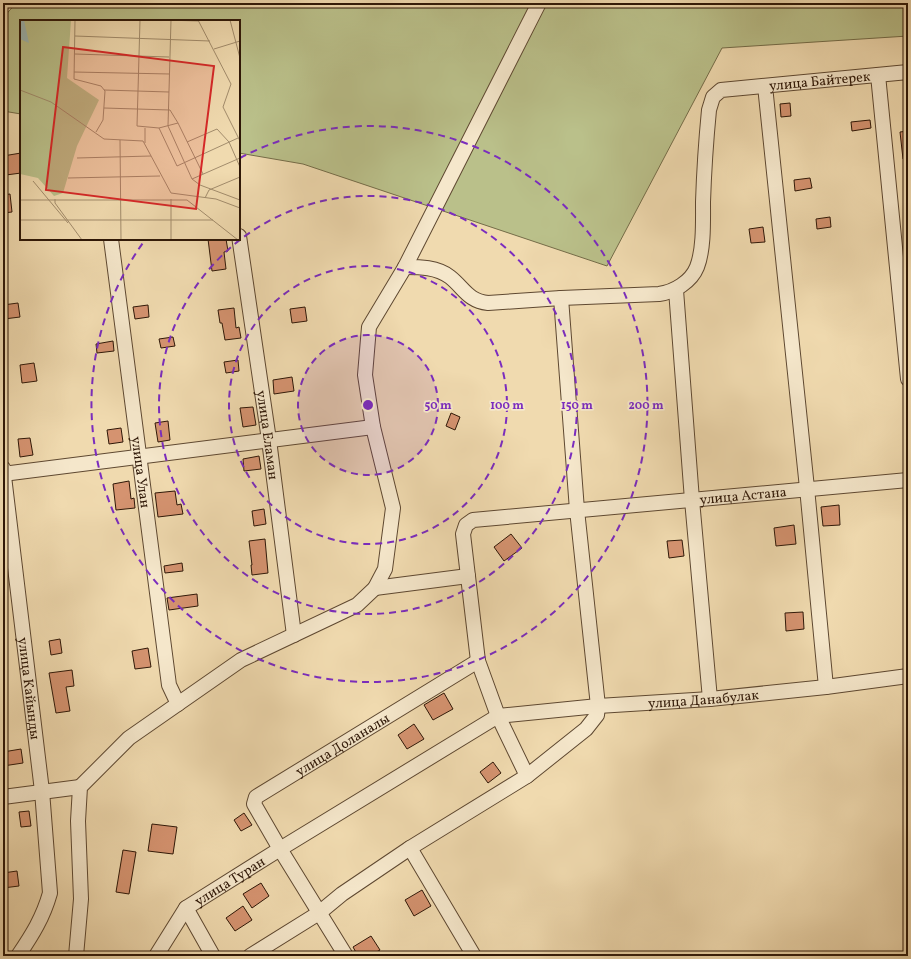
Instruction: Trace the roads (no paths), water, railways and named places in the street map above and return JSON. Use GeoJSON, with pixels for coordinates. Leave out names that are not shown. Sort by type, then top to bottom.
{"type":"FeatureCollection","features":[{"type":"Feature","properties":{"kind":"street"},"geometry":{"type":"LineString","coordinates":[[3,796],[80,787],[129,738],[241,660],[356,605],[375,588],[385,569],[394,508],[373,427],[365,375],[369,327],[405,267],[539,3]]}},
{"type":"Feature","properties":{"kind":"street","name":"улица Байтерек"},"geometry":{"type":"LineString","coordinates":[[676,290],[689,279],[697,267],[702,244],[709,110],[713,97],[721,90],[731,88],[908,72]]}},
{"type":"Feature","properties":{"kind":"street"},"geometry":{"type":"LineString","coordinates":[[878,75],[908,379]]}},
{"type":"Feature","properties":{"kind":"street"},"geometry":{"type":"LineString","coordinates":[[765,86],[826,687]]}},
{"type":"Feature","properties":{"kind":"street","name":"улица Улан"},"geometry":{"type":"LineString","coordinates":[[111,240],[169,685],[178,704]]}},
{"type":"Feature","properties":{"kind":"street","name":"улица Еламан"},"geometry":{"type":"LineString","coordinates":[[240,240],[269,440],[294,635]]}},
{"type":"Feature","properties":{"kind":"street"},"geometry":{"type":"LineString","coordinates":[[405,267],[423,267],[438,270],[450,277],[471,298],[488,304],[561,298],[659,294],[676,290],[692,500],[710,699]]}},
{"type":"Feature","properties":{"kind":"street"},"geometry":{"type":"LineString","coordinates":[[250,956],[319,913],[342,894],[410,848],[527,776],[586,728],[598,715],[577,510],[561,298]]}},
{"type":"Feature","properties":{"kind":"street"},"geometry":{"type":"LineString","coordinates":[[3,472],[139,457],[373,427]]}},
{"type":"Feature","properties":{"kind":"street","name":"улица Кайынды"},"geometry":{"type":"LineString","coordinates":[[3,472],[42,792],[50,893],[46,909],[18,956]]}},
{"type":"Feature","properties":{"kind":"street","name":"улица Астана"},"geometry":{"type":"LineString","coordinates":[[468,576],[463,534],[466,525],[472,520],[807,488],[908,480]]}},
{"type":"Feature","properties":{"kind":"street"},"geometry":{"type":"LineString","coordinates":[[375,588],[468,576],[478,661],[498,716],[527,776]]}},
{"type":"Feature","properties":{"kind":"street","name":"улица Доланалы"},"geometry":{"type":"LineString","coordinates":[[346,956],[254,804],[256,797],[478,661]]}},
{"type":"Feature","properties":{"kind":"street","name":"улица Данабулак"},"geometry":{"type":"LineString","coordinates":[[498,716],[598,706],[710,699],[826,687],[908,676]]}},
{"type":"Feature","properties":{"kind":"street","name":"улица Туран"},"geometry":{"type":"LineString","coordinates":[[156,956],[186,908],[498,716]]}},
{"type":"Feature","properties":{"kind":"street"},"geometry":{"type":"LineString","coordinates":[[76,956],[81,899],[78,821],[80,787]]}},
{"type":"Feature","properties":{"kind":"street"},"geometry":{"type":"LineString","coordinates":[[410,848],[474,956]]}},
{"type":"Feature","properties":{"kind":"street"},"geometry":{"type":"LineString","coordinates":[[186,908],[213,956]]}}]}
